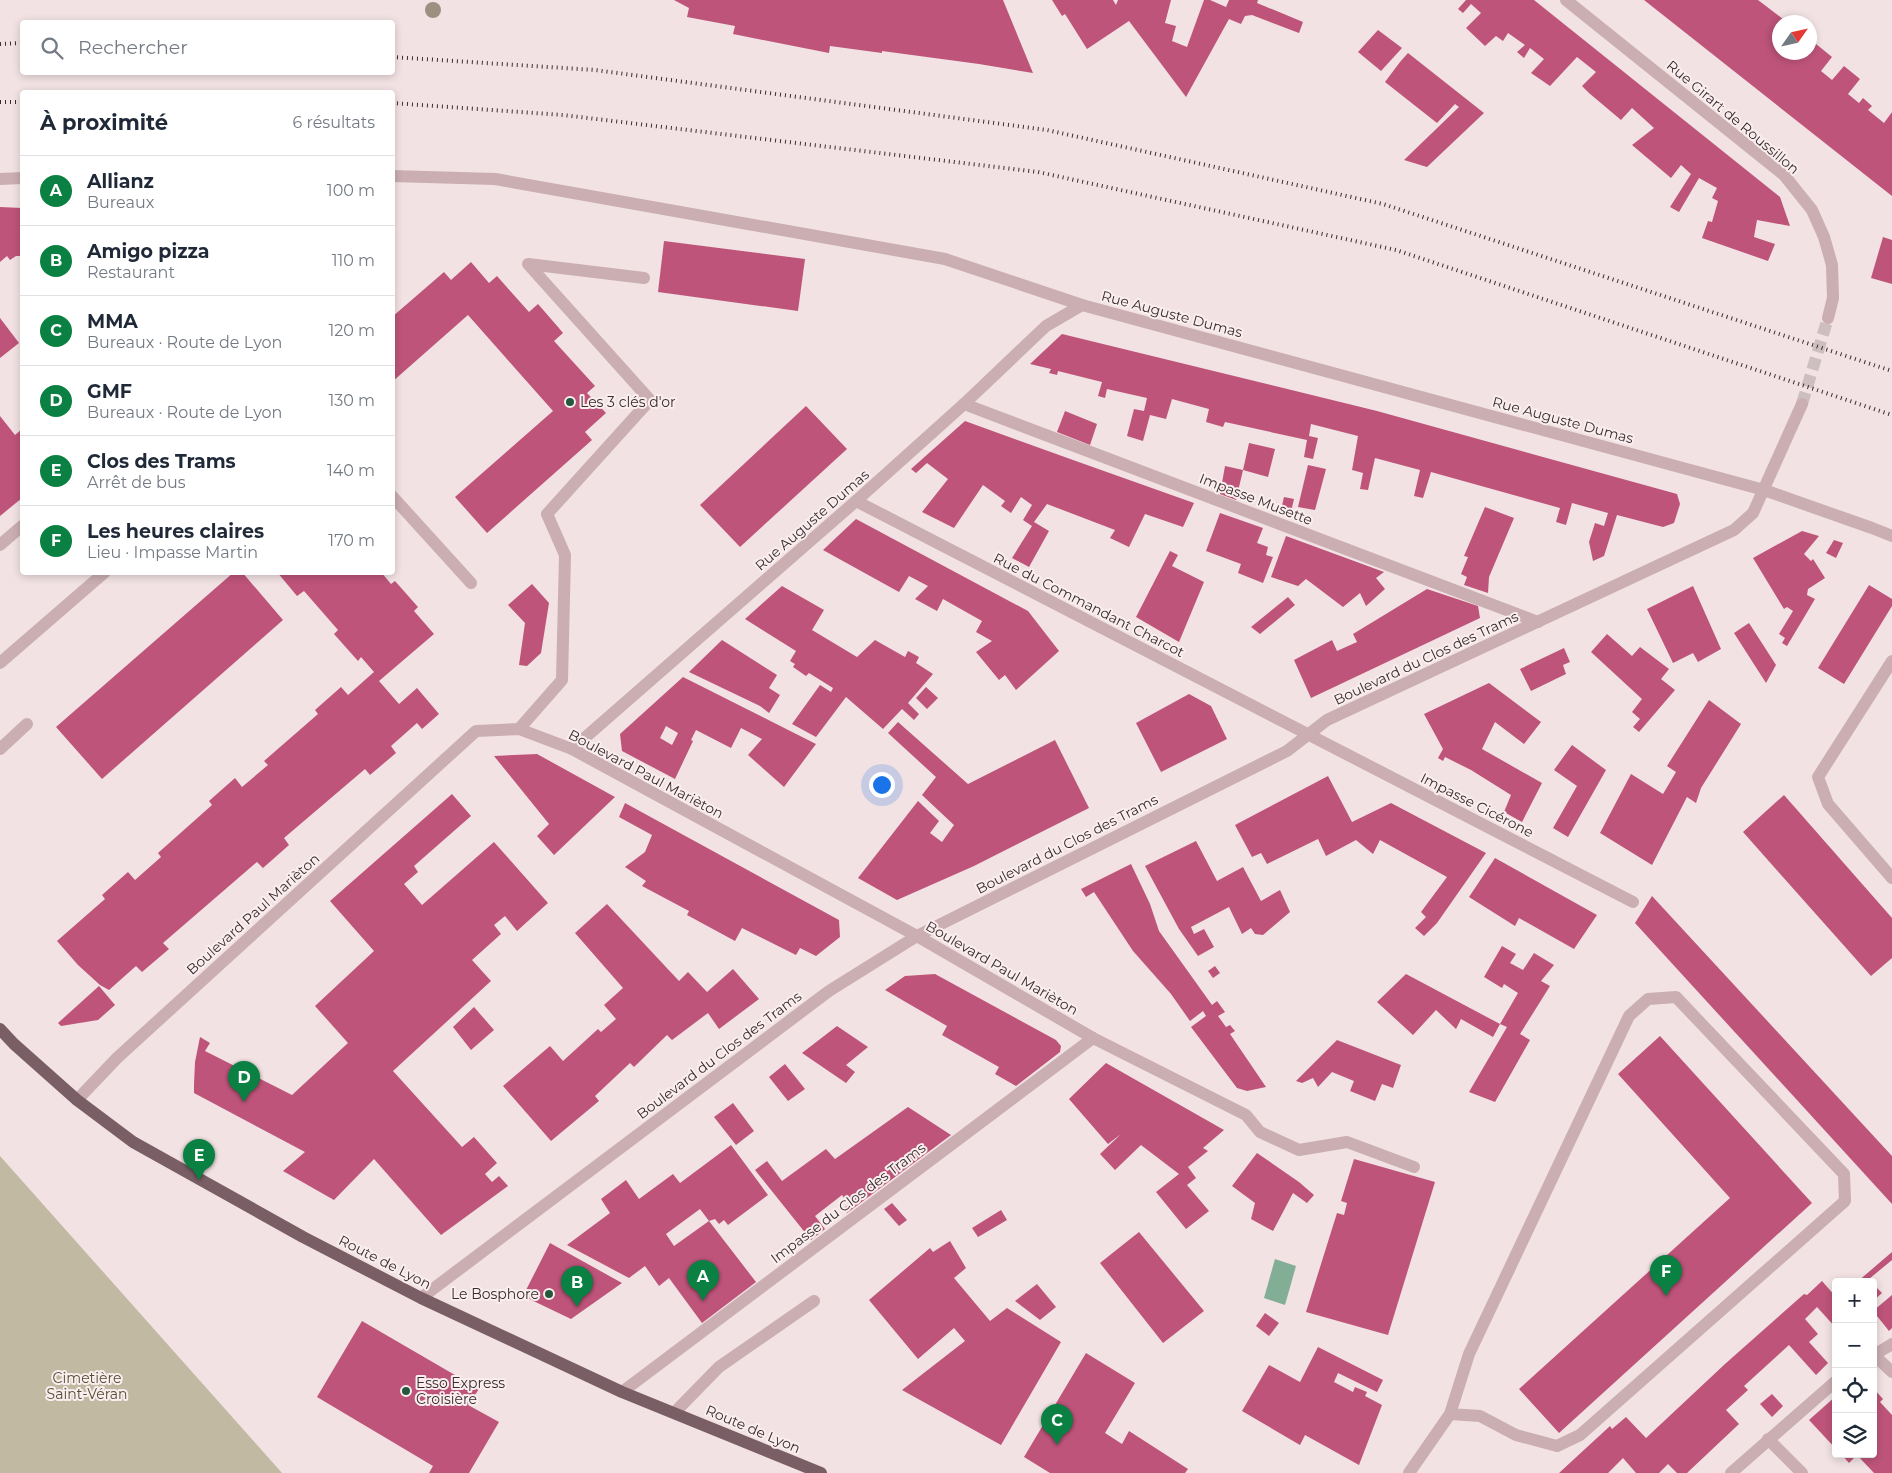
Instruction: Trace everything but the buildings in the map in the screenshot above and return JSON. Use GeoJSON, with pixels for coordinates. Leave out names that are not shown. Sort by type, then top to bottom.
{"type":"FeatureCollection","features":[{"type":"Feature","properties":{"kind":"main road","name":"Route de Lyon"},"geometry":{"type":"LineString","coordinates":[[0,1029],[76,1100],[133,1142],[303,1237],[421,1298],[622,1392],[821,1473]]}},
{"type":"Feature","properties":{"kind":"street","name":"Rue Girart de Roussillon"},"geometry":{"type":"LineString","coordinates":[[1566,0],[1784,175],[1812,210],[1824,237],[1832,265],[1833,298],[1828,318]]}},
{"type":"Feature","properties":{"kind":"street"},"geometry":{"type":"LineString","coordinates":[[395,176],[495,179],[945,259],[1082,305]]}},
{"type":"Feature","properties":{"kind":"street"},"geometry":{"type":"LineString","coordinates":[[0,179],[20,178]]}},
{"type":"Feature","properties":{"kind":"street"},"geometry":{"type":"LineString","coordinates":[[519,729],[562,680],[565,555],[548,514],[650,400],[528,264],[644,278]]}},
{"type":"Feature","properties":{"kind":"street","name":"Rue Auguste Dumas"},"geometry":{"type":"LineString","coordinates":[[572,749],[856,502],[1046,326],[1082,305],[1764,490],[1892,536]]}},
{"type":"Feature","properties":{"kind":"street","name":"Impasse Musette"},"geometry":{"type":"LineString","coordinates":[[964,404],[1538,622]]}},
{"type":"Feature","properties":{"kind":"street"},"geometry":{"type":"LineString","coordinates":[[1764,490],[1802,404]]}},
{"type":"Feature","properties":{"kind":"street","name":"Boulevard du Clos des Trams"},"geometry":{"type":"LineString","coordinates":[[421,1298],[829,991],[917,936],[1287,751],[1327,720],[1734,530],[1753,513],[1764,490]]}},
{"type":"Feature","properties":{"kind":"street"},"geometry":{"type":"LineString","coordinates":[[395,499],[471,583]]}},
{"type":"Feature","properties":{"kind":"street","name":"Rue du Commandant Charcot"},"geometry":{"type":"LineString","coordinates":[[856,502],[1308,735]]}},
{"type":"Feature","properties":{"kind":"street"},"geometry":{"type":"LineString","coordinates":[[0,545],[20,528]]}},
{"type":"Feature","properties":{"kind":"street"},"geometry":{"type":"LineString","coordinates":[[0,663],[102,575]]}},
{"type":"Feature","properties":{"kind":"street"},"geometry":{"type":"LineString","coordinates":[[1892,661],[1818,777],[1828,804],[1892,878]]}},
{"type":"Feature","properties":{"kind":"street"},"geometry":{"type":"LineString","coordinates":[[0,749],[28,724]]}},
{"type":"Feature","properties":{"kind":"street","name":"Boulevard Paul Marièton"},"geometry":{"type":"LineString","coordinates":[[76,1100],[117,1058],[476,730],[519,729],[572,749],[917,936],[1093,1038],[1246,1115],[1260,1132],[1299,1150],[1347,1142],[1414,1167]]}},
{"type":"Feature","properties":{"kind":"street","name":"Impasse Cicérone"},"geometry":{"type":"LineString","coordinates":[[1308,735],[1633,902]]}},
{"type":"Feature","properties":{"kind":"street"},"geometry":{"type":"LineString","coordinates":[[1409,1473],[1450,1414],[1469,1354],[1628,1016],[1648,999],[1676,996],[1844,1174],[1845,1201],[1580,1435],[1557,1446],[1516,1435],[1480,1416],[1450,1414]]}},
{"type":"Feature","properties":{"kind":"street","name":"Impasse du Clos des Trams"},"geometry":{"type":"LineString","coordinates":[[622,1392],[1093,1038]]}},
{"type":"Feature","properties":{"kind":"street"},"geometry":{"type":"LineString","coordinates":[[675,1412],[719,1367],[814,1301]]}},
{"type":"Feature","properties":{"kind":"street"},"geometry":{"type":"LineString","coordinates":[[1877,1354],[1892,1344]]}},
{"type":"Feature","properties":{"kind":"street"},"geometry":{"type":"LineString","coordinates":[[1877,1359],[1892,1372]]}},
{"type":"Feature","properties":{"kind":"street"},"geometry":{"type":"LineString","coordinates":[[1731,1473],[1832,1384]]}},
{"type":"Feature","properties":{"kind":"street"},"geometry":{"type":"LineString","coordinates":[[1768,1440],[1802,1473]]}},
{"type":"Feature","properties":{"kind":"green space","name":"Cimetière Saint-Véran"},"geometry":{"type":"Polygon","coordinates":[[[0,1156],[282,1473],[0,1473],[0,1156]]]}},
{"type":"Feature","properties":{"kind":"shaded area"},"geometry":{"type":"Polygon","coordinates":[[[1275,1259],[1296,1266],[1285,1305],[1264,1298],[1275,1259]]]}},
{"type":"Feature","properties":{"kind":"tunnel"},"geometry":{"type":"LineString","coordinates":[[1802,404],[1828,318]]}},
{"type":"Feature","properties":{"kind":"railway"},"geometry":{"type":"LineString","coordinates":[[0,44],[20,43]]}},
{"type":"Feature","properties":{"kind":"railway"},"geometry":{"type":"LineString","coordinates":[[395,57],[595,70],[1047,130],[1383,204],[1892,371]]}},
{"type":"Feature","properties":{"kind":"railway"},"geometry":{"type":"LineString","coordinates":[[0,102],[20,102]]}},
{"type":"Feature","properties":{"kind":"railway"},"geometry":{"type":"LineString","coordinates":[[395,103],[563,115],[1038,172],[1396,250],[1892,415]]}},
{"type":"Feature","properties":{"kind":"place","name":"Les 3 clés d'or"},"geometry":{"type":"Point","coordinates":[570,402]}},
{"type":"Feature","properties":{"kind":"place","name":"GMF"},"geometry":{"type":"Point","coordinates":[244,1102]}},
{"type":"Feature","properties":{"kind":"place","name":"Clos des Trams"},"geometry":{"type":"Point","coordinates":[199,1180]}},
{"type":"Feature","properties":{"kind":"place","name":"Le Bosphore"},"geometry":{"type":"Point","coordinates":[549,1294]}},
{"type":"Feature","properties":{"kind":"place","name":"Les heures claires"},"geometry":{"type":"Point","coordinates":[1666,1296]}},
{"type":"Feature","properties":{"kind":"place","name":"Allianz"},"geometry":{"type":"Point","coordinates":[703,1301]}},
{"type":"Feature","properties":{"kind":"place","name":"Amigo pizza"},"geometry":{"type":"Point","coordinates":[577,1307]}},
{"type":"Feature","properties":{"kind":"place","name":"Esso Express Croisière"},"geometry":{"type":"Point","coordinates":[406,1391]}},
{"type":"Feature","properties":{"kind":"place","name":"MMA"},"geometry":{"type":"Point","coordinates":[1057,1445]}}]}
